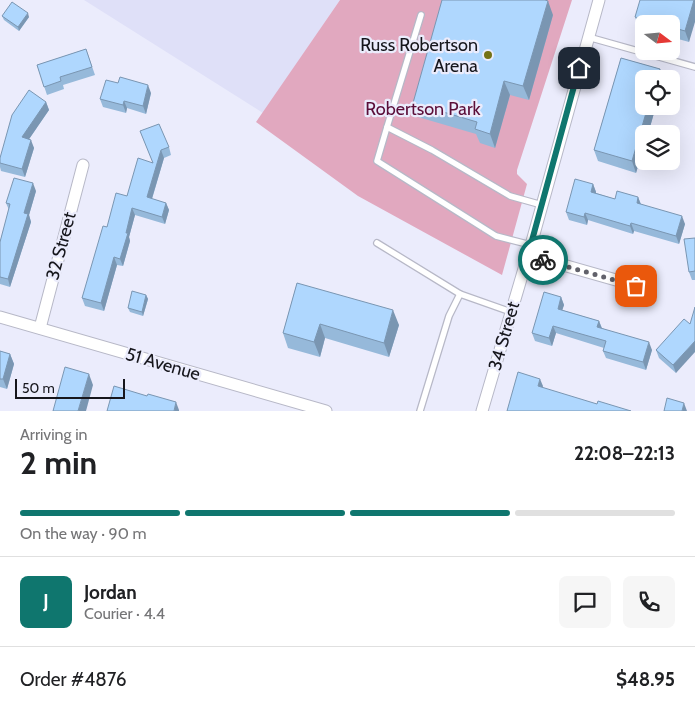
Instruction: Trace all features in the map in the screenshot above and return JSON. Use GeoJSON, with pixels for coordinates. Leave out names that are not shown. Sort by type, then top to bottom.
{"type":"FeatureCollection","features":[{"type":"Feature","properties":{"kind":"street","name":"34 Street"},"geometry":{"type":"LineString","coordinates":[[482,411],[599,0]]}},
{"type":"Feature","properties":{"kind":"street","name":"32 Street"},"geometry":{"type":"LineString","coordinates":[[40,328],[83,165]]}},
{"type":"Feature","properties":{"kind":"street"},"geometry":{"type":"LineString","coordinates":[[529,250],[636,286]]}},
{"type":"Feature","properties":{"kind":"street","name":"51 Avenue"},"geometry":{"type":"LineString","coordinates":[[0,317],[298,407],[326,411]]}},
{"type":"Feature","properties":{"kind":"lane"},"geometry":{"type":"LineString","coordinates":[[420,14],[377,161],[496,236],[529,250]]}},
{"type":"Feature","properties":{"kind":"lane"},"geometry":{"type":"LineString","coordinates":[[588,37],[695,67]]}},
{"type":"Feature","properties":{"kind":"lane"},"geometry":{"type":"LineString","coordinates":[[387,126],[510,196],[542,205]]}},
{"type":"Feature","properties":{"kind":"lane"},"geometry":{"type":"LineString","coordinates":[[378,243],[460,294],[511,312]]}},
{"type":"Feature","properties":{"kind":"lane"},"geometry":{"type":"LineString","coordinates":[[420,411],[449,316],[460,294]]}},
{"type":"Feature","properties":{"kind":"shaded area"},"geometry":{"type":"Polygon","coordinates":[[[84,0],[340,0],[263,113],[84,0]]]}},
{"type":"Feature","properties":{"kind":"green space","name":"Robertson Park"},"geometry":{"type":"Polygon","coordinates":[[[340,0],[572,0],[517,170],[517,174],[527,184],[502,275],[358,196],[256,122],[340,0]]]}},
{"type":"Feature","properties":{"kind":"building","name":"Russ Robertson Arena"},"geometry":{"type":"Polygon","coordinates":[[[442,0],[548,1],[523,86],[504,81],[490,134],[475,129],[477,122],[413,103],[442,0]]]}},
{"type":"Feature","properties":{"kind":"building"},"geometry":{"type":"Polygon","coordinates":[[[640,0],[694,0],[685,31],[680,30],[680,15],[636,15],[640,0]]]}},
{"type":"Feature","properties":{"kind":"building"},"geometry":{"type":"Polygon","coordinates":[[[12,2],[28,13],[18,27],[2,16],[12,2]]]}},
{"type":"Feature","properties":{"kind":"building"},"geometry":{"type":"Polygon","coordinates":[[[86,49],[92,67],[60,77],[61,81],[44,87],[37,65],[86,49]]]}},
{"type":"Feature","properties":{"kind":"building"},"geometry":{"type":"Polygon","coordinates":[[[621,58],[660,69],[635,70],[635,115],[645,115],[642,125],[635,125],[635,151],[632,161],[594,150],[621,58]]]}},
{"type":"Feature","properties":{"kind":"building"},"geometry":{"type":"Polygon","coordinates":[[[120,77],[148,85],[143,106],[124,101],[123,105],[100,99],[106,80],[118,83],[120,77]]]}},
{"type":"Feature","properties":{"kind":"building"},"geometry":{"type":"Polygon","coordinates":[[[29,90],[46,102],[22,137],[31,140],[22,169],[0,163],[0,158],[12,115],[29,90]]]}},
{"type":"Feature","properties":{"kind":"building"},"geometry":{"type":"Polygon","coordinates":[[[159,124],[169,147],[161,150],[147,197],[166,203],[162,217],[132,208],[126,233],[128,233],[120,259],[114,257],[101,303],[82,298],[103,226],[107,227],[116,193],[127,196],[138,158],[153,163],[140,131],[159,124]]]}},
{"type":"Feature","properties":{"kind":"building"},"geometry":{"type":"Polygon","coordinates":[[[14,178],[33,183],[24,213],[28,214],[8,279],[0,277],[0,242],[10,204],[6,203],[14,178]]]}},
{"type":"Feature","properties":{"kind":"building"},"geometry":{"type":"Polygon","coordinates":[[[575,179],[593,184],[591,192],[615,199],[617,191],[638,197],[637,203],[682,216],[676,236],[631,223],[630,226],[585,213],[584,217],[566,212],[575,179]]]}},
{"type":"Feature","properties":{"kind":"building"},"geometry":{"type":"Polygon","coordinates":[[[695,238],[695,271],[689,272],[684,239],[695,238]]]}},
{"type":"Feature","properties":{"kind":"building"},"geometry":{"type":"Polygon","coordinates":[[[297,283],[393,310],[384,343],[320,324],[314,342],[283,333],[297,283]]]}},
{"type":"Feature","properties":{"kind":"building"},"geometry":{"type":"Polygon","coordinates":[[[132,291],[146,295],[142,312],[128,308],[132,291]]]}},
{"type":"Feature","properties":{"kind":"building"},"geometry":{"type":"Polygon","coordinates":[[[544,292],[561,297],[558,309],[599,321],[597,327],[649,342],[643,362],[603,351],[606,341],[553,326],[549,338],[532,333],[544,292]]]}},
{"type":"Feature","properties":{"kind":"building"},"geometry":{"type":"Polygon","coordinates":[[[695,307],[695,341],[673,365],[656,350],[684,319],[690,324],[695,307]]]}},
{"type":"Feature","properties":{"kind":"building"},"geometry":{"type":"Polygon","coordinates":[[[0,351],[10,354],[3,379],[0,379],[0,351]]]}},
{"type":"Feature","properties":{"kind":"building"},"geometry":{"type":"Polygon","coordinates":[[[65,367],[89,374],[78,411],[53,411],[65,367]]]}},
{"type":"Feature","properties":{"kind":"building"},"geometry":{"type":"Polygon","coordinates":[[[518,372],[540,379],[538,386],[597,404],[598,401],[631,411],[507,411],[518,372]]]}},
{"type":"Feature","properties":{"kind":"building"},"geometry":{"type":"Polygon","coordinates":[[[114,386],[176,402],[174,411],[107,411],[114,386]]]}},
{"type":"Feature","properties":{"kind":"building"},"geometry":{"type":"Polygon","coordinates":[[[667,398],[684,403],[682,411],[664,411],[667,398]]]}},
{"type":"Feature","properties":{"kind":"way so far"},"geometry":{"type":"LineString","coordinates":[[543,260],[636,286]]}},
{"type":"Feature","properties":{"kind":"place","name":"Russ Robertson Arena"},"geometry":{"type":"Point","coordinates":[488,55]}},
{"type":"Feature","properties":{"kind":"route"},"geometry":{"type":"LineString","coordinates":[[543,260],[528,255],[579,68]]}}]}
